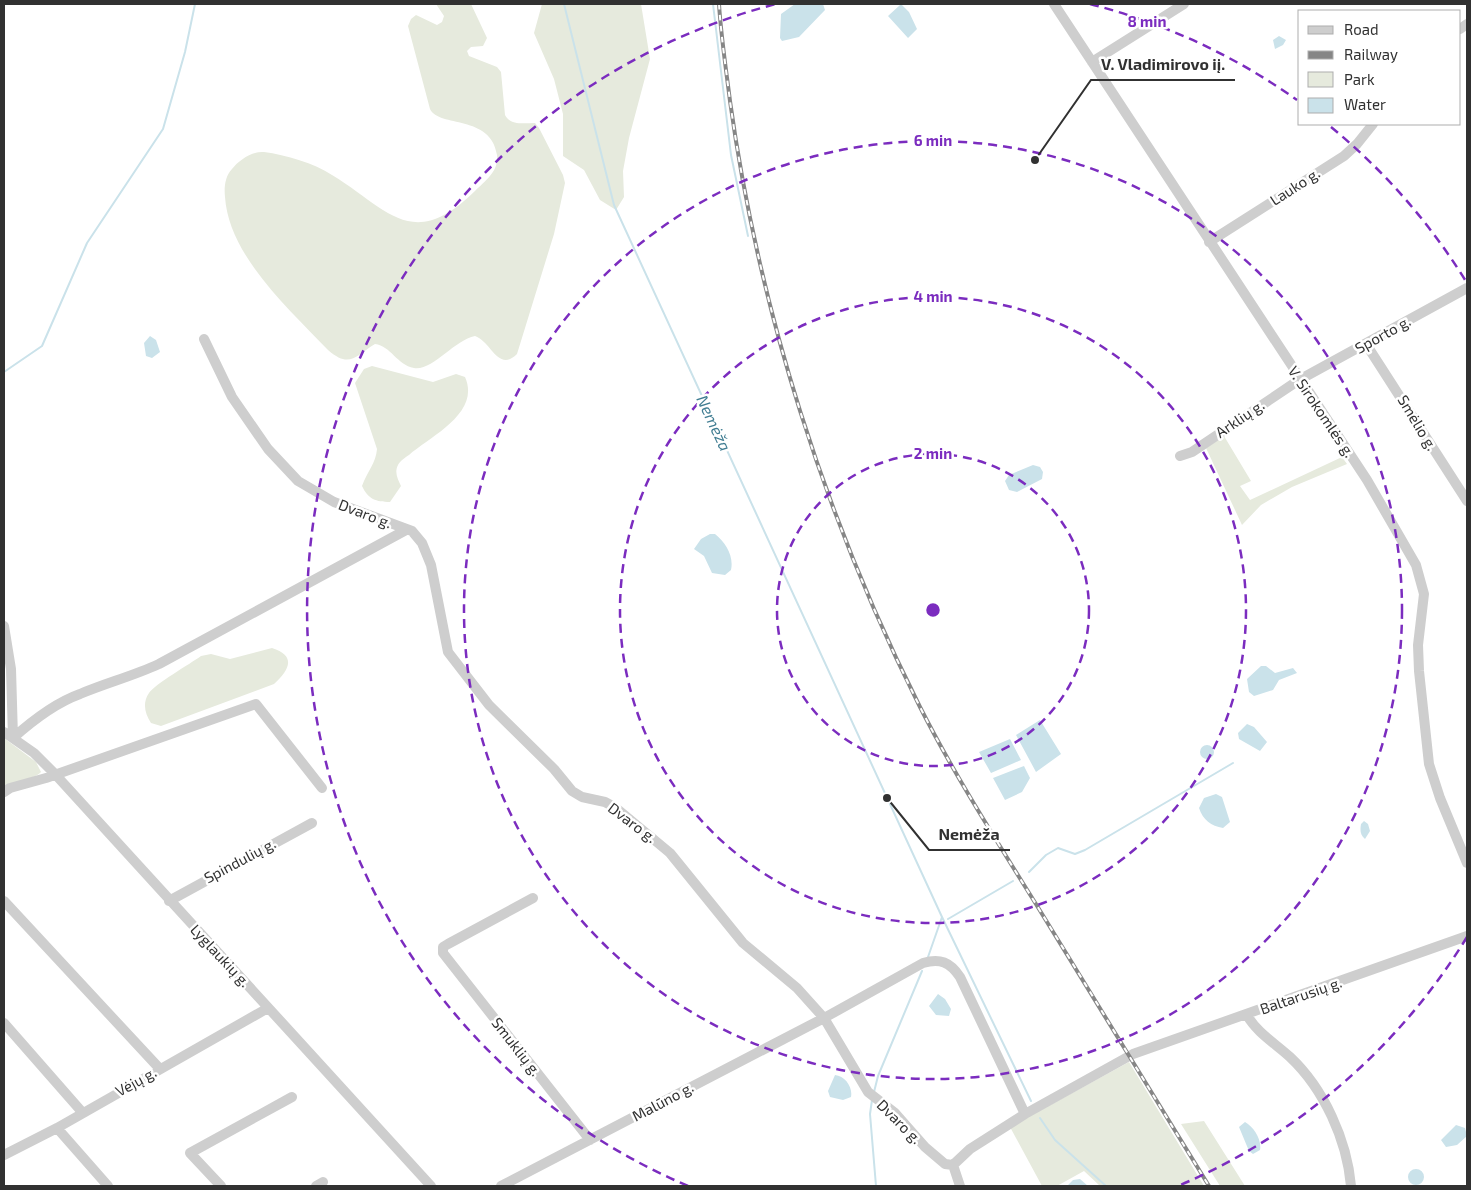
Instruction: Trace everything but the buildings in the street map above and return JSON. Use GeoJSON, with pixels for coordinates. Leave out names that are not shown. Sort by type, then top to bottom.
{"type":"FeatureCollection","features":[{"type":"Feature","properties":{"kind":"street","name":"V. Sirokomlės g."},"geometry":{"type":"LineString","coordinates":[[1054,4],[1394,523],[1416,566],[1422,581],[1424,594],[1418,645],[1428,756],[1440,798],[1467,864]]}},
{"type":"Feature","properties":{"kind":"street"},"geometry":{"type":"LineString","coordinates":[[1092,62],[1184,4]]}},
{"type":"Feature","properties":{"kind":"street","name":"Lauko g."},"geometry":{"type":"LineString","coordinates":[[1209,242],[1344,156],[1357,144],[1372,125]]}},
{"type":"Feature","properties":{"kind":"street","name":"Sporto g."},"geometry":{"type":"LineString","coordinates":[[1299,380],[1467,289]]}},
{"type":"Feature","properties":{"kind":"street","name":"Dvaro g."},"geometry":{"type":"LineString","coordinates":[[204,339],[220,374],[249,421],[268,449],[298,481],[334,502],[412,531],[418,536],[431,565],[448,652],[489,705],[554,769],[572,791],[582,797],[604,802],[616,808],[670,853],[743,943],[798,988],[824,1018],[868,1092],[895,1113],[925,1147],[945,1164],[953,1165]]}},
{"type":"Feature","properties":{"kind":"street","name":"Smėlio g."},"geometry":{"type":"LineString","coordinates":[[1366,344],[1467,501]]}},
{"type":"Feature","properties":{"kind":"street","name":"Arklių g."},"geometry":{"type":"LineString","coordinates":[[1180,456],[1192,452],[1299,380]]}},
{"type":"Feature","properties":{"kind":"street"},"geometry":{"type":"LineString","coordinates":[[13,738],[28,725],[79,694],[128,678],[159,664],[406,530]]}},
{"type":"Feature","properties":{"kind":"street"},"geometry":{"type":"LineString","coordinates":[[4,626],[12,669],[13,738]]}},
{"type":"Feature","properties":{"kind":"street"},"geometry":{"type":"LineString","coordinates":[[4,792],[10,788],[46,778],[54,773],[256,704],[322,788]]}},
{"type":"Feature","properties":{"kind":"street","name":"Lyglaukių g."},"geometry":{"type":"LineString","coordinates":[[4,732],[34,754],[54,773],[431,1186]]}},
{"type":"Feature","properties":{"kind":"street","name":"Spindulių g."},"geometry":{"type":"LineString","coordinates":[[169,901],[312,823]]}},
{"type":"Feature","properties":{"kind":"street","name":"Smuklių g."},"geometry":{"type":"LineString","coordinates":[[533,898],[443,947],[443,953],[590,1140]]}},
{"type":"Feature","properties":{"kind":"street"},"geometry":{"type":"LineString","coordinates":[[4,901],[160,1069]]}},
{"type":"Feature","properties":{"kind":"street","name":"Baltarusių g."},"geometry":{"type":"LineString","coordinates":[[953,1165],[970,1149],[1025,1114],[1133,1054],[1467,936]]}},
{"type":"Feature","properties":{"kind":"street","name":"Malūno g."},"geometry":{"type":"LineString","coordinates":[[501,1186],[824,1018],[923,963],[932,960],[948,963],[960,977],[1025,1114]]}},
{"type":"Feature","properties":{"kind":"street","name":"Vėjų g."},"geometry":{"type":"LineString","coordinates":[[4,1154],[57,1128],[82,1112],[268,1008]]}},
{"type":"Feature","properties":{"kind":"street"},"geometry":{"type":"LineString","coordinates":[[1247,1014],[1255,1026],[1302,1068],[1317,1090],[1344,1149],[1351,1186]]}},
{"type":"Feature","properties":{"kind":"street"},"geometry":{"type":"LineString","coordinates":[[4,1022],[82,1112]]}},
{"type":"Feature","properties":{"kind":"street"},"geometry":{"type":"LineString","coordinates":[[221,1186],[190,1153],[292,1097]]}},
{"type":"Feature","properties":{"kind":"street"},"geometry":{"type":"LineString","coordinates":[[57,1128],[108,1186]]}},
{"type":"Feature","properties":{"kind":"street"},"geometry":{"type":"LineString","coordinates":[[953,1165],[960,1186]]}},
{"type":"Feature","properties":{"kind":"green space"},"geometry":{"type":"Polygon","coordinates":[[[436,4],[471,4],[487,38],[483,46],[471,47],[467,51],[469,56],[497,67],[501,72],[505,115],[508,119],[518,123],[535,123],[539,128],[563,175],[565,183],[554,234],[517,354],[510,359],[500,358],[481,339],[475,336],[459,343],[429,365],[421,368],[408,366],[381,345],[375,344],[352,359],[342,359],[328,350],[296,317],[249,261],[237,240],[229,219],[225,193],[226,179],[242,159],[255,153],[264,152],[290,157],[317,167],[385,211],[401,219],[417,222],[434,219],[453,210],[491,175],[496,166],[497,155],[493,142],[485,133],[476,127],[435,115],[430,109],[408,26],[411,19],[416,15],[437,25],[442,22],[444,16],[436,4]]]}},
{"type":"Feature","properties":{"kind":"green space"},"geometry":{"type":"Polygon","coordinates":[[[542,4],[641,4],[650,59],[629,138],[623,171],[624,197],[616,210],[600,200],[584,170],[563,156],[563,114],[554,79],[534,33],[542,4]]]}},
{"type":"Feature","properties":{"kind":"green space"},"geometry":{"type":"Polygon","coordinates":[[[372,366],[433,382],[456,374],[465,377],[468,390],[466,402],[451,422],[399,464],[396,473],[401,486],[390,502],[373,499],[362,486],[375,459],[377,449],[355,383],[364,369],[372,366]]]}},
{"type":"Feature","properties":{"kind":"green space"},"geometry":{"type":"Polygon","coordinates":[[[1224,436],[1251,481],[1240,486],[1250,500],[1342,457],[1347,464],[1292,487],[1261,505],[1242,525],[1206,448],[1224,436]]]}},
{"type":"Feature","properties":{"kind":"green space"},"geometry":{"type":"Polygon","coordinates":[[[272,648],[280,651],[288,659],[287,669],[274,684],[161,726],[151,723],[149,720],[145,705],[149,693],[165,679],[201,656],[211,654],[230,659],[272,648]]]}},
{"type":"Feature","properties":{"kind":"green space"},"geometry":{"type":"Polygon","coordinates":[[[4,738],[36,762],[41,772],[34,777],[4,788],[4,738]]]}},
{"type":"Feature","properties":{"kind":"green space"},"geometry":{"type":"Polygon","coordinates":[[[1129,1062],[1204,1186],[1100,1186],[1084,1171],[1057,1186],[1042,1186],[1010,1127],[1129,1062]]]}},
{"type":"Feature","properties":{"kind":"green space"},"geometry":{"type":"Polygon","coordinates":[[[1204,1121],[1245,1186],[1220,1186],[1181,1124],[1204,1121]]]}},
{"type":"Feature","properties":{"kind":"water"},"geometry":{"type":"Polygon","coordinates":[[[795,4],[823,4],[825,10],[799,37],[782,41],[780,38],[781,14],[795,4]]]}},
{"type":"Feature","properties":{"kind":"water"},"geometry":{"type":"Polygon","coordinates":[[[900,5],[909,12],[917,29],[908,38],[888,16],[900,5]]]}},
{"type":"Feature","properties":{"kind":"water"},"geometry":{"type":"Polygon","coordinates":[[[1279,36],[1286,40],[1283,45],[1275,49],[1273,40],[1279,36]]]}},
{"type":"Feature","properties":{"kind":"water"},"geometry":{"type":"Polygon","coordinates":[[[150,336],[156,340],[160,352],[152,358],[146,356],[144,343],[150,336]]]}},
{"type":"Feature","properties":{"kind":"water"},"geometry":{"type":"Polygon","coordinates":[[[1033,465],[1040,467],[1043,472],[1042,479],[1017,492],[1009,490],[1005,481],[1009,475],[1033,465]]]}},
{"type":"Feature","properties":{"kind":"water"},"geometry":{"type":"Polygon","coordinates":[[[710,534],[715,534],[719,538],[726,546],[730,555],[731,570],[725,575],[712,573],[704,556],[694,549],[701,539],[710,534]]]}},
{"type":"Feature","properties":{"kind":"water"},"geometry":{"type":"Polygon","coordinates":[[[1261,666],[1266,666],[1275,673],[1293,668],[1297,673],[1279,680],[1273,690],[1254,696],[1249,692],[1247,679],[1261,666]]]}},
{"type":"Feature","properties":{"kind":"water"},"geometry":{"type":"Polygon","coordinates":[[[1040,720],[1061,754],[1036,772],[1016,735],[1040,720]]]}},
{"type":"Feature","properties":{"kind":"water"},"geometry":{"type":"Polygon","coordinates":[[[1247,724],[1254,727],[1267,742],[1260,751],[1239,739],[1238,733],[1247,724]]]}},
{"type":"Feature","properties":{"kind":"water"},"geometry":{"type":"Polygon","coordinates":[[[1010,739],[1021,760],[991,773],[979,752],[1010,739]]]}},
{"type":"Feature","properties":{"kind":"water"},"geometry":{"type":"Polygon","coordinates":[[[1204,745],[1210,745],[1214,752],[1210,759],[1204,759],[1200,755],[1200,749],[1204,745]]]}},
{"type":"Feature","properties":{"kind":"water"},"geometry":{"type":"Polygon","coordinates":[[[1024,766],[1030,778],[1022,792],[1005,800],[993,778],[1024,766]]]}},
{"type":"Feature","properties":{"kind":"water"},"geometry":{"type":"Polygon","coordinates":[[[1216,794],[1222,797],[1230,822],[1223,828],[1208,822],[1199,808],[1204,798],[1216,794]]]}},
{"type":"Feature","properties":{"kind":"water"},"geometry":{"type":"Polygon","coordinates":[[[1364,821],[1368,824],[1370,831],[1365,839],[1362,836],[1361,830],[1361,824],[1364,821]]]}},
{"type":"Feature","properties":{"kind":"water"},"geometry":{"type":"Polygon","coordinates":[[[938,994],[945,999],[951,1009],[949,1016],[936,1015],[929,1006],[938,994]]]}},
{"type":"Feature","properties":{"kind":"water"},"geometry":{"type":"Polygon","coordinates":[[[835,1075],[842,1077],[848,1083],[851,1089],[851,1097],[843,1100],[830,1097],[828,1091],[835,1075]]]}},
{"type":"Feature","properties":{"kind":"water"},"geometry":{"type":"Polygon","coordinates":[[[1245,1122],[1254,1130],[1260,1142],[1260,1150],[1253,1154],[1249,1151],[1239,1127],[1245,1122]]]}},
{"type":"Feature","properties":{"kind":"water"},"geometry":{"type":"Polygon","coordinates":[[[1456,1125],[1465,1128],[1467,1136],[1457,1145],[1446,1147],[1441,1140],[1456,1125]]]}},
{"type":"Feature","properties":{"kind":"water"},"geometry":{"type":"Polygon","coordinates":[[[1416,1169],[1424,1177],[1416,1185],[1408,1177],[1416,1169]]]}},
{"type":"Feature","properties":{"kind":"water"},"geometry":{"type":"Polygon","coordinates":[[[1080,1179],[1088,1186],[1067,1186],[1073,1180],[1080,1179]]]}},
{"type":"Feature","properties":{"kind":"waterway"},"geometry":{"type":"LineString","coordinates":[[4,372],[42,346],[87,243],[163,129],[185,52],[195,4]]}},
{"type":"Feature","properties":{"kind":"waterway","name":"Nemėža"},"geometry":{"type":"LineString","coordinates":[[564,4],[614,205],[942,917],[1031,1101]]}},
{"type":"Feature","properties":{"kind":"waterway"},"geometry":{"type":"LineString","coordinates":[[713,4],[731,155],[748,236]]}},
{"type":"Feature","properties":{"kind":"waterway"},"geometry":{"type":"LineString","coordinates":[[1029,872],[1046,855],[1058,848],[1075,854],[1085,850],[1233,763]]}},
{"type":"Feature","properties":{"kind":"waterway"},"geometry":{"type":"LineString","coordinates":[[948,919],[1013,881]]}},
{"type":"Feature","properties":{"kind":"waterway"},"geometry":{"type":"LineString","coordinates":[[928,957],[942,917]]}},
{"type":"Feature","properties":{"kind":"waterway"},"geometry":{"type":"LineString","coordinates":[[874,1092],[878,1076],[922,971]]}},
{"type":"Feature","properties":{"kind":"waterway"},"geometry":{"type":"LineString","coordinates":[[872,1100],[870,1114],[876,1186]]}},
{"type":"Feature","properties":{"kind":"waterway","name":"Nemėža"},"geometry":{"type":"LineString","coordinates":[[1040,1118],[1055,1140],[1106,1186]]}},
{"type":"Feature","properties":{"kind":"railway"},"geometry":{"type":"LineString","coordinates":[[719,4],[730,101],[759,257],[778,335],[800,412],[854,562],[920,707],[962,784],[1209,1186]]}},
{"type":"Feature","properties":{"kind":"place","name":"V. Vladimirovo iį."},"geometry":{"type":"Point","coordinates":[1035,160]}},
{"type":"Feature","properties":{"kind":"place","name":"Nemėža"},"geometry":{"type":"Point","coordinates":[887,798]}}]}
